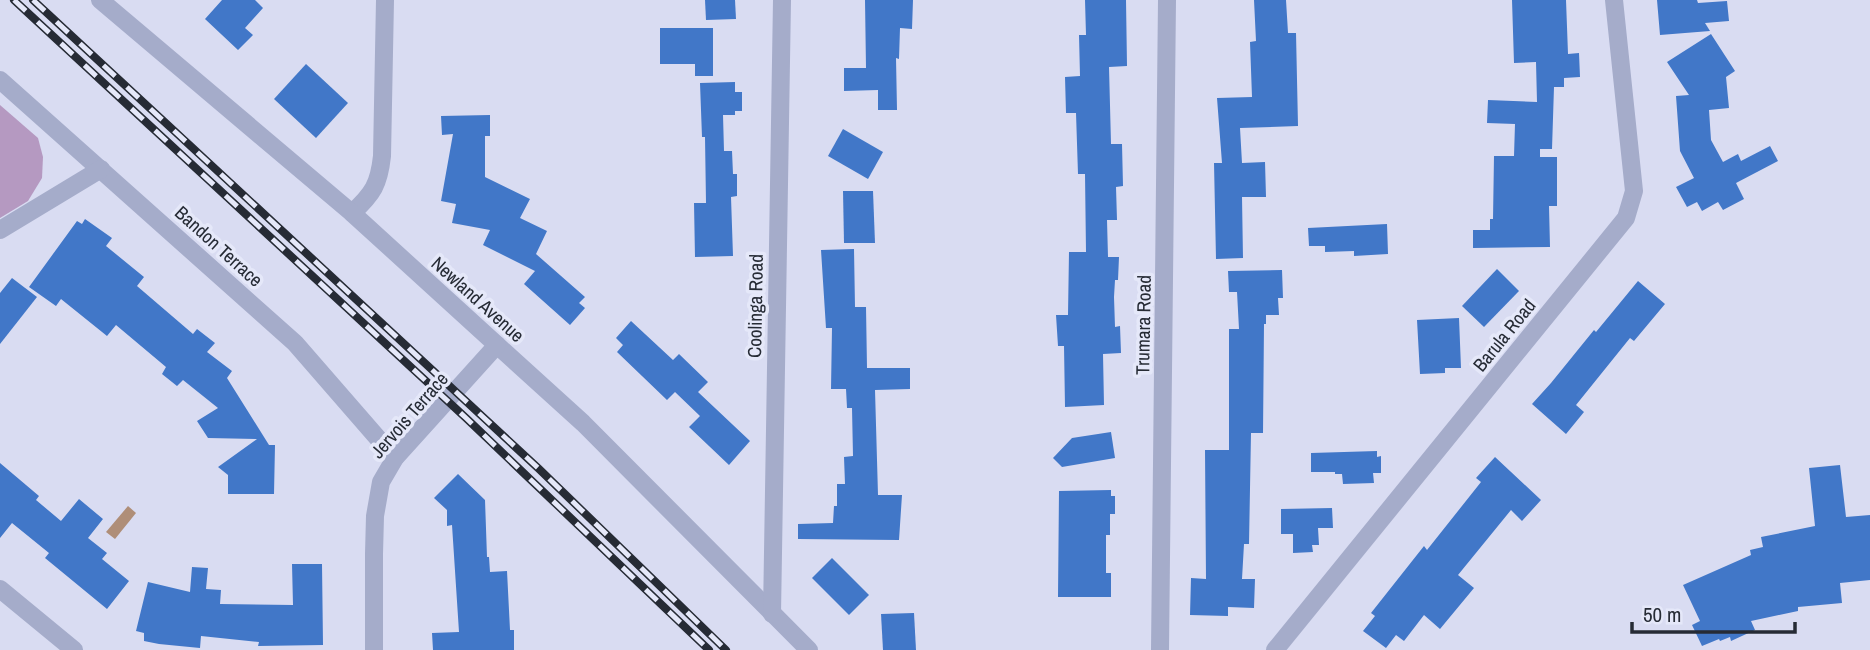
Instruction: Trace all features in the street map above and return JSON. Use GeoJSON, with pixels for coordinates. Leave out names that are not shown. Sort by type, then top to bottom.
{"type":"FeatureCollection","features":[{"type":"Feature","properties":{"kind":"street","name":"Newland Avenue"},"geometry":{"type":"LineString","coordinates":[[100,0],[352,213],[583,423],[810,650]]}},
{"type":"Feature","properties":{"kind":"street"},"geometry":{"type":"LineString","coordinates":[[352,213],[368,198],[379,178],[382,156],[384,0]]}},
{"type":"Feature","properties":{"kind":"street","name":"Coolinga Road"},"geometry":{"type":"LineString","coordinates":[[772,614],[782,0]]}},
{"type":"Feature","properties":{"kind":"street","name":"Trumara Road"},"geometry":{"type":"LineString","coordinates":[[1160,650],[1167,0]]}},
{"type":"Feature","properties":{"kind":"street","name":"Barula Road"},"geometry":{"type":"LineString","coordinates":[[1275,650],[1626,218],[1634,191],[1614,0]]}},
{"type":"Feature","properties":{"kind":"street","name":"Bandon Terrace"},"geometry":{"type":"LineString","coordinates":[[0,80],[295,343],[395,458]]}},
{"type":"Feature","properties":{"kind":"street"},"geometry":{"type":"LineString","coordinates":[[0,230],[101,169]]}},
{"type":"Feature","properties":{"kind":"street","name":"Jervois Terrace"},"geometry":{"type":"LineString","coordinates":[[374,650],[375,516],[381,482],[395,458],[497,345]]}},
{"type":"Feature","properties":{"kind":"street"},"geometry":{"type":"LineString","coordinates":[[0,589],[74,650]]}},
{"type":"Feature","properties":{"kind":"shaded area"},"geometry":{"type":"Polygon","coordinates":[[[0,105],[38,138],[43,157],[42,178],[28,201],[0,218],[0,105]]]}},
{"type":"Feature","properties":{"kind":"shaded area"},"geometry":{"type":"Polygon","coordinates":[[[128,506],[136,513],[115,539],[106,532],[128,506]]]}},
{"type":"Feature","properties":{"kind":"building"},"geometry":{"type":"Polygon","coordinates":[[[222,0],[255,0],[263,8],[245,28],[253,35],[238,50],[205,19],[222,0]]]}},
{"type":"Feature","properties":{"kind":"building"},"geometry":{"type":"Polygon","coordinates":[[[705,0],[735,0],[736,19],[706,20],[705,0]]]}},
{"type":"Feature","properties":{"kind":"building"},"geometry":{"type":"Polygon","coordinates":[[[865,0],[913,0],[912,29],[900,28],[899,59],[896,58],[897,110],[878,110],[878,90],[844,91],[844,68],[866,68],[865,0]]]}},
{"type":"Feature","properties":{"kind":"building"},"geometry":{"type":"Polygon","coordinates":[[[1085,0],[1126,0],[1127,66],[1109,67],[1111,144],[1122,144],[1123,186],[1116,187],[1117,220],[1107,220],[1108,257],[1119,257],[1114,297],[1115,327],[1120,326],[1121,353],[1103,354],[1104,405],[1065,407],[1064,346],[1058,346],[1056,315],[1068,315],[1069,252],[1086,252],[1085,174],[1078,174],[1076,113],[1066,113],[1065,77],[1080,76],[1079,35],[1086,35],[1085,0]]]}},
{"type":"Feature","properties":{"kind":"building"},"geometry":{"type":"Polygon","coordinates":[[[1254,0],[1286,0],[1288,33],[1296,33],[1298,126],[1240,128],[1242,163],[1265,162],[1266,197],[1242,197],[1243,258],[1216,259],[1214,163],[1222,163],[1217,98],[1252,97],[1250,42],[1256,41],[1254,0]]]}},
{"type":"Feature","properties":{"kind":"building"},"geometry":{"type":"Polygon","coordinates":[[[1512,0],[1566,0],[1568,54],[1579,53],[1580,77],[1564,78],[1564,87],[1554,87],[1552,149],[1540,149],[1540,157],[1557,157],[1557,206],[1549,206],[1550,247],[1473,248],[1473,230],[1490,230],[1490,219],[1493,219],[1494,156],[1514,156],[1515,124],[1487,123],[1488,100],[1537,102],[1536,62],[1514,63],[1512,0]]]}},
{"type":"Feature","properties":{"kind":"building"},"geometry":{"type":"Polygon","coordinates":[[[1657,0],[1697,0],[1698,3],[1727,1],[1729,21],[1705,23],[1710,31],[1660,35],[1657,0]]]}},
{"type":"Feature","properties":{"kind":"building"},"geometry":{"type":"Polygon","coordinates":[[[660,28],[713,28],[713,76],[695,76],[695,64],[660,64],[660,28]]]}},
{"type":"Feature","properties":{"kind":"building"},"geometry":{"type":"Polygon","coordinates":[[[1711,34],[1735,71],[1726,77],[1729,108],[1709,110],[1711,140],[1723,162],[1738,154],[1741,161],[1770,146],[1778,161],[1736,183],[1744,199],[1723,210],[1718,202],[1702,211],[1697,202],[1687,207],[1676,187],[1694,178],[1680,151],[1676,96],[1689,95],[1667,62],[1711,34]]]}},
{"type":"Feature","properties":{"kind":"building"},"geometry":{"type":"Polygon","coordinates":[[[306,64],[348,103],[316,138],[274,99],[306,64]]]}},
{"type":"Feature","properties":{"kind":"building"},"geometry":{"type":"Polygon","coordinates":[[[735,82],[735,92],[742,92],[742,111],[735,111],[735,115],[723,115],[724,151],[732,151],[733,174],[737,174],[737,196],[731,197],[733,256],[695,257],[694,203],[706,203],[705,137],[702,137],[700,83],[735,82]]]}},
{"type":"Feature","properties":{"kind":"building"},"geometry":{"type":"Polygon","coordinates":[[[490,115],[490,136],[485,136],[485,177],[530,199],[520,218],[547,231],[536,254],[585,297],[579,303],[585,308],[570,325],[524,284],[535,271],[483,245],[490,230],[452,223],[456,204],[441,201],[453,134],[442,135],[441,116],[490,115]]]}},
{"type":"Feature","properties":{"kind":"building"},"geometry":{"type":"Polygon","coordinates":[[[843,129],[883,152],[868,179],[828,156],[843,129]]]}},
{"type":"Feature","properties":{"kind":"building"},"geometry":{"type":"Polygon","coordinates":[[[843,191],[873,191],[875,243],[844,243],[843,191]]]}},
{"type":"Feature","properties":{"kind":"building"},"geometry":{"type":"Polygon","coordinates":[[[85,219],[112,238],[106,246],[144,277],[137,286],[193,334],[197,329],[215,343],[207,352],[232,371],[227,378],[269,445],[275,445],[274,494],[228,494],[228,475],[218,467],[257,439],[208,438],[197,421],[218,408],[183,380],[177,386],[162,374],[166,367],[116,325],[107,336],[61,299],[56,306],[29,287],[77,221],[82,224],[85,219]]]}},
{"type":"Feature","properties":{"kind":"building"},"geometry":{"type":"Polygon","coordinates":[[[1387,224],[1388,254],[1354,256],[1354,251],[1325,252],[1325,246],[1309,246],[1308,228],[1387,224]]]}},
{"type":"Feature","properties":{"kind":"building"},"geometry":{"type":"Polygon","coordinates":[[[854,249],[855,307],[866,307],[867,368],[910,368],[910,389],[875,390],[878,495],[902,495],[899,540],[798,539],[798,524],[833,523],[834,506],[837,506],[837,484],[845,484],[844,457],[853,456],[852,408],[847,408],[846,389],[831,389],[832,328],[826,328],[821,250],[854,249]]]}},
{"type":"Feature","properties":{"kind":"building"},"geometry":{"type":"Polygon","coordinates":[[[1497,269],[1519,291],[1484,327],[1462,306],[1497,269]]]}},
{"type":"Feature","properties":{"kind":"building"},"geometry":{"type":"Polygon","coordinates":[[[1282,270],[1283,298],[1278,298],[1279,315],[1266,315],[1264,324],[1263,433],[1251,433],[1249,544],[1244,544],[1242,579],[1255,579],[1254,608],[1228,607],[1228,616],[1190,615],[1191,578],[1206,579],[1205,450],[1229,450],[1229,329],[1239,329],[1237,292],[1229,292],[1228,271],[1282,270]]]}},
{"type":"Feature","properties":{"kind":"building"},"geometry":{"type":"Polygon","coordinates":[[[12,278],[37,297],[0,344],[0,293],[12,278]]]}},
{"type":"Feature","properties":{"kind":"building"},"geometry":{"type":"Polygon","coordinates":[[[1638,281],[1665,304],[1634,341],[1630,338],[1576,405],[1584,412],[1566,434],[1532,404],[1638,281]]]}},
{"type":"Feature","properties":{"kind":"building"},"geometry":{"type":"Polygon","coordinates":[[[1459,318],[1461,368],[1445,368],[1445,373],[1420,374],[1417,320],[1459,318]]]}},
{"type":"Feature","properties":{"kind":"building"},"geometry":{"type":"Polygon","coordinates":[[[631,321],[673,360],[679,354],[708,382],[698,392],[750,441],[729,465],[689,427],[700,416],[675,392],[667,400],[617,352],[623,345],[616,338],[631,321]]]}},
{"type":"Feature","properties":{"kind":"building"},"geometry":{"type":"Polygon","coordinates":[[[1111,432],[1115,458],[1062,467],[1053,458],[1072,438],[1111,432]]]}},
{"type":"Feature","properties":{"kind":"building"},"geometry":{"type":"Polygon","coordinates":[[[1377,451],[1377,457],[1381,456],[1381,473],[1373,473],[1374,483],[1343,484],[1342,474],[1311,472],[1311,453],[1377,451]]]}},
{"type":"Feature","properties":{"kind":"building"},"geometry":{"type":"Polygon","coordinates":[[[1495,457],[1541,500],[1522,521],[1511,510],[1458,575],[1474,588],[1440,629],[1424,615],[1404,641],[1396,635],[1386,648],[1363,631],[1375,616],[1371,613],[1424,546],[1427,550],[1481,482],[1476,478],[1495,457]]]}},
{"type":"Feature","properties":{"kind":"building"},"geometry":{"type":"Polygon","coordinates":[[[0,463],[39,496],[36,500],[61,521],[79,499],[103,519],[88,538],[107,553],[102,559],[129,581],[107,609],[45,558],[49,553],[12,523],[0,538],[0,463]]]}},
{"type":"Feature","properties":{"kind":"building"},"geometry":{"type":"Polygon","coordinates":[[[1840,465],[1846,517],[1870,515],[1870,580],[1840,583],[1842,603],[1798,607],[1798,611],[1751,621],[1755,630],[1731,641],[1730,637],[1702,646],[1692,625],[1700,621],[1683,585],[1751,555],[1750,550],[1763,547],[1761,537],[1815,526],[1809,468],[1840,465]]]}},
{"type":"Feature","properties":{"kind":"building"},"geometry":{"type":"Polygon","coordinates":[[[458,474],[485,500],[487,557],[490,572],[507,571],[510,630],[514,630],[514,650],[433,650],[432,633],[459,632],[452,525],[447,526],[447,510],[434,498],[458,474]]]}},
{"type":"Feature","properties":{"kind":"building"},"geometry":{"type":"Polygon","coordinates":[[[1111,490],[1111,496],[1115,496],[1115,514],[1110,514],[1110,535],[1106,535],[1106,573],[1111,573],[1111,597],[1058,597],[1059,491],[1111,490]]]}},
{"type":"Feature","properties":{"kind":"building"},"geometry":{"type":"Polygon","coordinates":[[[1332,508],[1333,528],[1318,528],[1319,545],[1312,545],[1313,552],[1293,553],[1293,534],[1281,534],[1281,509],[1332,508]]]}},
{"type":"Feature","properties":{"kind":"building"},"geometry":{"type":"Polygon","coordinates":[[[832,558],[869,595],[849,615],[812,578],[832,558]]]}},
{"type":"Feature","properties":{"kind":"building"},"geometry":{"type":"Polygon","coordinates":[[[292,564],[322,564],[323,645],[258,646],[259,642],[201,636],[200,648],[144,641],[144,633],[136,631],[148,582],[190,592],[192,567],[208,568],[206,589],[221,590],[220,604],[293,605],[292,564]]]}},
{"type":"Feature","properties":{"kind":"building"},"geometry":{"type":"Polygon","coordinates":[[[914,613],[916,650],[883,650],[881,614],[914,613]]]}},
{"type":"Feature","properties":{"kind":"railway"},"geometry":{"type":"LineString","coordinates":[[14,0],[466,418],[709,650]]}},
{"type":"Feature","properties":{"kind":"railway"},"geometry":{"type":"LineString","coordinates":[[33,0],[538,468],[726,650]]}}]}
